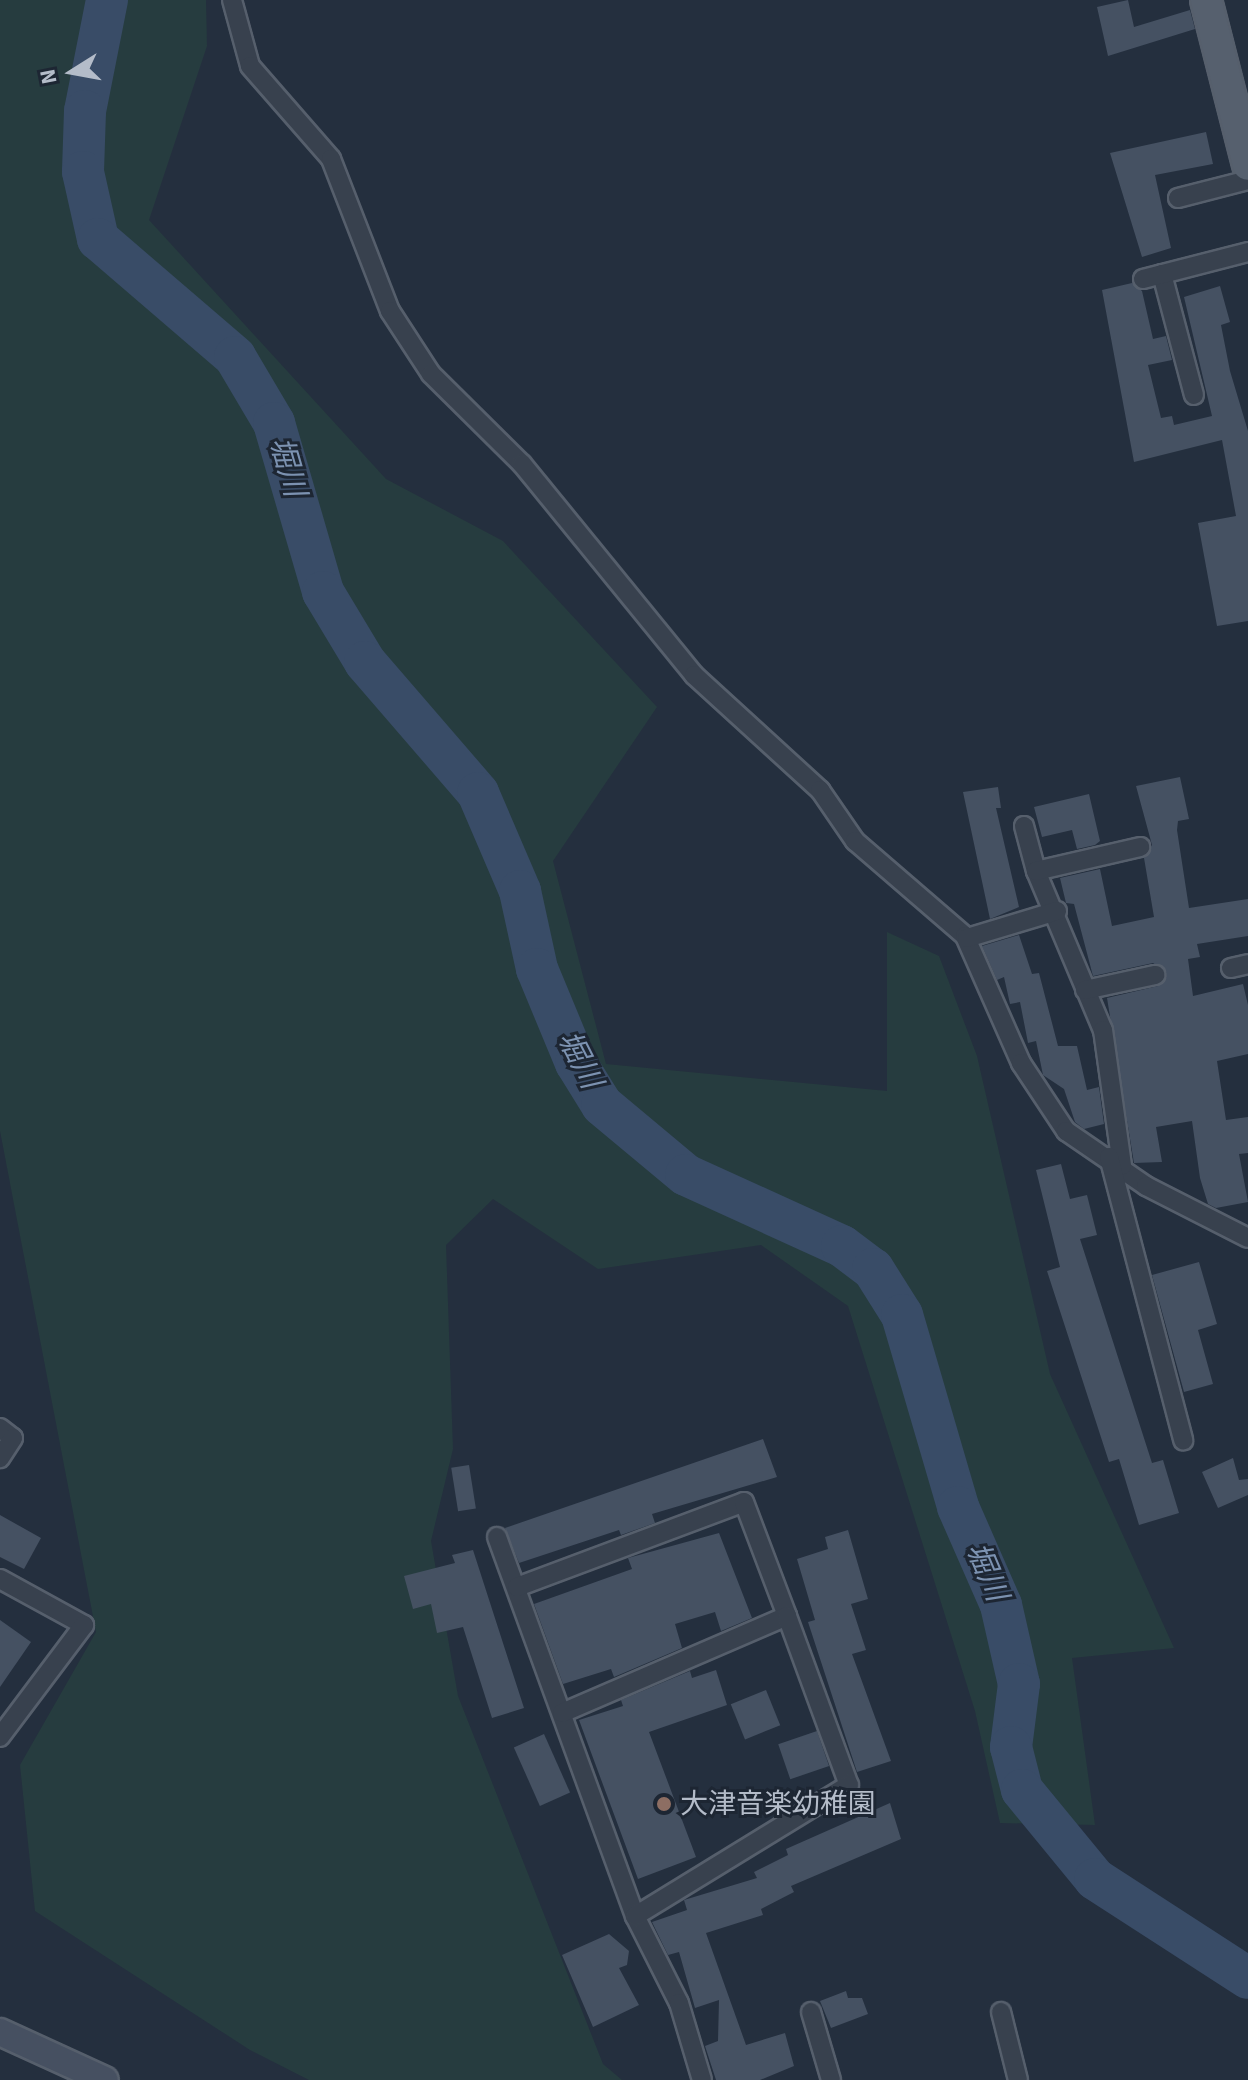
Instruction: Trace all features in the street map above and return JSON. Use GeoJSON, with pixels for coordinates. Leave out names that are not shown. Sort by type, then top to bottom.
{"type":"FeatureCollection","features":[{"type":"Feature","properties":{"kind":"main road"},"geometry":{"type":"LineString","coordinates":[[1206,0],[1248,165]]}},
{"type":"Feature","properties":{"kind":"main road"},"geometry":{"type":"LineString","coordinates":[[0,2032],[105,2080]]}},
{"type":"Feature","properties":{"kind":"street"},"geometry":{"type":"LineString","coordinates":[[232,0],[250,66],[331,159],[390,311],[431,374],[522,464],[694,675],[820,790],[855,841],[967,938],[1048,1110],[1066,1131],[1116,1162],[1146,1186],[1248,1238]]}},
{"type":"Feature","properties":{"kind":"street"},"geometry":{"type":"LineString","coordinates":[[1178,198],[1248,180]]}},
{"type":"Feature","properties":{"kind":"street"},"geometry":{"type":"LineString","coordinates":[[1143,279],[1248,252]]}},
{"type":"Feature","properties":{"kind":"street"},"geometry":{"type":"LineString","coordinates":[[1162,274],[1194,395]]}},
{"type":"Feature","properties":{"kind":"street"},"geometry":{"type":"LineString","coordinates":[[1024,826],[1036,871],[1057,911],[1103,1030],[1116,1162],[1183,1440]]}},
{"type":"Feature","properties":{"kind":"street"},"geometry":{"type":"LineString","coordinates":[[1036,871],[1140,847]]}},
{"type":"Feature","properties":{"kind":"street"},"geometry":{"type":"LineString","coordinates":[[967,938],[1057,911]]}},
{"type":"Feature","properties":{"kind":"street"},"geometry":{"type":"LineString","coordinates":[[1085,990],[1155,975]]}},
{"type":"Feature","properties":{"kind":"street"},"geometry":{"type":"LineString","coordinates":[[0,1428],[13,1438],[0,1458]]}},
{"type":"Feature","properties":{"kind":"street"},"geometry":{"type":"LineString","coordinates":[[517,1587],[744,1502],[849,1785],[635,1916]]}},
{"type":"Feature","properties":{"kind":"street"},"geometry":{"type":"LineString","coordinates":[[497,1537],[635,1916],[679,2003],[702,2080]]}},
{"type":"Feature","properties":{"kind":"street"},"geometry":{"type":"LineString","coordinates":[[0,1579],[84,1625],[0,1737]]}},
{"type":"Feature","properties":{"kind":"street"},"geometry":{"type":"LineString","coordinates":[[562,1713],[787,1616]]}},
{"type":"Feature","properties":{"kind":"street"},"geometry":{"type":"LineString","coordinates":[[811,2012],[831,2080]]}},
{"type":"Feature","properties":{"kind":"street"},"geometry":{"type":"LineString","coordinates":[[1001,2012],[1018,2080]]}},
{"type":"Feature","properties":{"kind":"green space"},"geometry":{"type":"Polygon","coordinates":[[[0,0],[206,0],[207,46],[149,220],[386,479],[503,541],[657,707],[553,861],[606,1064],[887,1091],[887,932],[939,956],[977,1056],[1050,1374],[1174,1648],[1072,1658],[1095,1825],[1000,1823],[975,1711],[848,1306],[761,1245],[598,1269],[493,1199],[446,1245],[453,1449],[431,1541],[458,1696],[603,2064],[622,2080],[309,2080],[250,2050],[35,1911],[20,1765],[96,1632],[0,1131],[0,0]]]}},
{"type":"Feature","properties":{"kind":"building"},"geometry":{"type":"Polygon","coordinates":[[[1128,0],[1134,27],[1190,10],[1195,29],[1108,56],[1097,7],[1128,0]]]}},
{"type":"Feature","properties":{"kind":"building"},"geometry":{"type":"Polygon","coordinates":[[[1206,132],[1213,164],[1155,175],[1171,248],[1142,257],[1110,153],[1206,132]]]}},
{"type":"Feature","properties":{"kind":"building"},"geometry":{"type":"Polygon","coordinates":[[[1132,283],[1142,291],[1153,339],[1166,336],[1172,360],[1148,365],[1161,418],[1172,416],[1174,425],[1212,416],[1184,297],[1220,286],[1230,322],[1221,325],[1230,371],[1248,431],[1248,621],[1217,626],[1198,523],[1236,516],[1222,440],[1134,462],[1102,290],[1132,283]]]}},
{"type":"Feature","properties":{"kind":"building"},"geometry":{"type":"Polygon","coordinates":[[[1180,777],[1189,819],[1178,821],[1177,830],[1189,908],[1248,899],[1248,936],[1197,944],[1200,957],[1188,959],[1193,996],[1243,984],[1248,1005],[1248,1054],[1217,1061],[1226,1120],[1248,1117],[1248,1153],[1239,1154],[1248,1202],[1216,1208],[1208,1204],[1200,1178],[1192,1121],[1156,1127],[1162,1162],[1134,1163],[1107,998],[1158,986],[1166,972],[1153,963],[1093,976],[1074,904],[1066,903],[1060,878],[1100,869],[1112,926],[1154,917],[1144,858],[1152,845],[1136,786],[1180,777]]]}},
{"type":"Feature","properties":{"kind":"building"},"geometry":{"type":"Polygon","coordinates":[[[998,787],[1001,808],[996,808],[1019,907],[990,919],[963,792],[998,787]]]}},
{"type":"Feature","properties":{"kind":"building"},"geometry":{"type":"Polygon","coordinates":[[[1089,794],[1100,841],[1077,849],[1072,830],[1042,837],[1034,807],[1089,794]]]}},
{"type":"Feature","properties":{"kind":"building"},"geometry":{"type":"Polygon","coordinates":[[[1019,935],[1032,974],[1039,973],[1058,1046],[1077,1046],[1087,1090],[1099,1087],[1104,1124],[1084,1129],[1075,1122],[1064,1089],[1043,1075],[1036,1041],[1028,1043],[1020,1002],[1010,1004],[1004,977],[997,980],[982,946],[1019,935]]]}},
{"type":"Feature","properties":{"kind":"building"},"geometry":{"type":"Polygon","coordinates":[[[1061,1164],[1070,1199],[1087,1195],[1097,1235],[1080,1239],[1152,1463],[1163,1460],[1179,1513],[1139,1525],[1119,1459],[1109,1462],[1047,1271],[1060,1267],[1036,1170],[1061,1164]]]}},
{"type":"Feature","properties":{"kind":"building"},"geometry":{"type":"Polygon","coordinates":[[[1199,1262],[1217,1324],[1198,1330],[1213,1384],[1184,1392],[1152,1275],[1199,1262]]]}},
{"type":"Feature","properties":{"kind":"building"},"geometry":{"type":"Polygon","coordinates":[[[763,1439],[777,1477],[652,1514],[655,1523],[621,1535],[619,1530],[519,1563],[505,1528],[763,1439]]]}},
{"type":"Feature","properties":{"kind":"building"},"geometry":{"type":"Polygon","coordinates":[[[1233,1458],[1239,1480],[1248,1479],[1248,1495],[1218,1508],[1202,1472],[1233,1458]]]}},
{"type":"Feature","properties":{"kind":"building"},"geometry":{"type":"Polygon","coordinates":[[[469,1465],[476,1508],[458,1511],[451,1468],[469,1465]]]}},
{"type":"Feature","properties":{"kind":"building"},"geometry":{"type":"Polygon","coordinates":[[[0,1515],[41,1538],[24,1569],[0,1557],[0,1515]]]}},
{"type":"Feature","properties":{"kind":"building"},"geometry":{"type":"Polygon","coordinates":[[[848,1530],[868,1599],[851,1604],[866,1650],[852,1654],[891,1761],[857,1772],[808,1622],[815,1620],[797,1559],[828,1549],[825,1537],[848,1530]]]}},
{"type":"Feature","properties":{"kind":"building"},"geometry":{"type":"Polygon","coordinates":[[[719,1533],[752,1618],[721,1631],[715,1612],[675,1624],[682,1648],[614,1677],[611,1669],[563,1684],[534,1604],[632,1569],[628,1558],[719,1533]]]}},
{"type":"Feature","properties":{"kind":"building"},"geometry":{"type":"Polygon","coordinates":[[[473,1550],[524,1708],[492,1718],[463,1627],[437,1633],[431,1604],[413,1609],[404,1576],[455,1563],[452,1555],[473,1550]]]}},
{"type":"Feature","properties":{"kind":"building"},"geometry":{"type":"Polygon","coordinates":[[[0,1620],[31,1642],[0,1687],[0,1620]]]}},
{"type":"Feature","properties":{"kind":"building"},"geometry":{"type":"Polygon","coordinates":[[[716,1670],[727,1705],[649,1732],[696,1857],[638,1879],[579,1720],[623,1706],[621,1700],[690,1671],[692,1678],[716,1670]]]}},
{"type":"Feature","properties":{"kind":"building"},"geometry":{"type":"Polygon","coordinates":[[[766,1690],[780,1725],[745,1739],[731,1704],[766,1690]]]}},
{"type":"Feature","properties":{"kind":"building"},"geometry":{"type":"Polygon","coordinates":[[[817,1731],[829,1766],[790,1779],[778,1744],[817,1731]]]}},
{"type":"Feature","properties":{"kind":"building"},"geometry":{"type":"Polygon","coordinates":[[[544,1734],[570,1792],[540,1806],[514,1747],[544,1734]]]}},
{"type":"Feature","properties":{"kind":"building"},"geometry":{"type":"Polygon","coordinates":[[[890,1803],[901,1839],[791,1886],[794,1892],[761,1909],[763,1915],[706,1933],[746,2045],[785,2033],[794,2066],[760,2080],[716,2080],[705,2046],[718,2041],[719,2000],[695,2008],[679,1952],[668,1955],[652,1922],[687,1910],[684,1900],[757,1878],[754,1872],[788,1855],[786,1849],[890,1803]]]}},
{"type":"Feature","properties":{"kind":"building"},"geometry":{"type":"Polygon","coordinates":[[[609,1934],[629,1951],[627,1965],[619,1968],[639,2005],[593,2027],[562,1955],[609,1934]]]}},
{"type":"Feature","properties":{"kind":"building"},"geometry":{"type":"Polygon","coordinates":[[[846,1991],[848,1998],[862,1998],[868,2014],[831,2028],[820,2001],[846,1991]]]}},
{"type":"Feature","properties":{"kind":"waterway","name":"堀川"},"geometry":{"type":"LineString","coordinates":[[107,0],[85,111],[83,172],[98,239],[235,357],[274,423],[323,592],[365,662],[478,793],[520,891],[537,969],[576,1063],[602,1105],[686,1175],[842,1246],[873,1269],[902,1315],[958,1507],[1001,1605],[1019,1684],[1011,1747],[1022,1790],[1095,1879],[1248,1978]]}},
{"type":"Feature","properties":{"kind":"place","name":"大津音楽幼稚園"},"geometry":{"type":"Point","coordinates":[664,1804]}}]}
